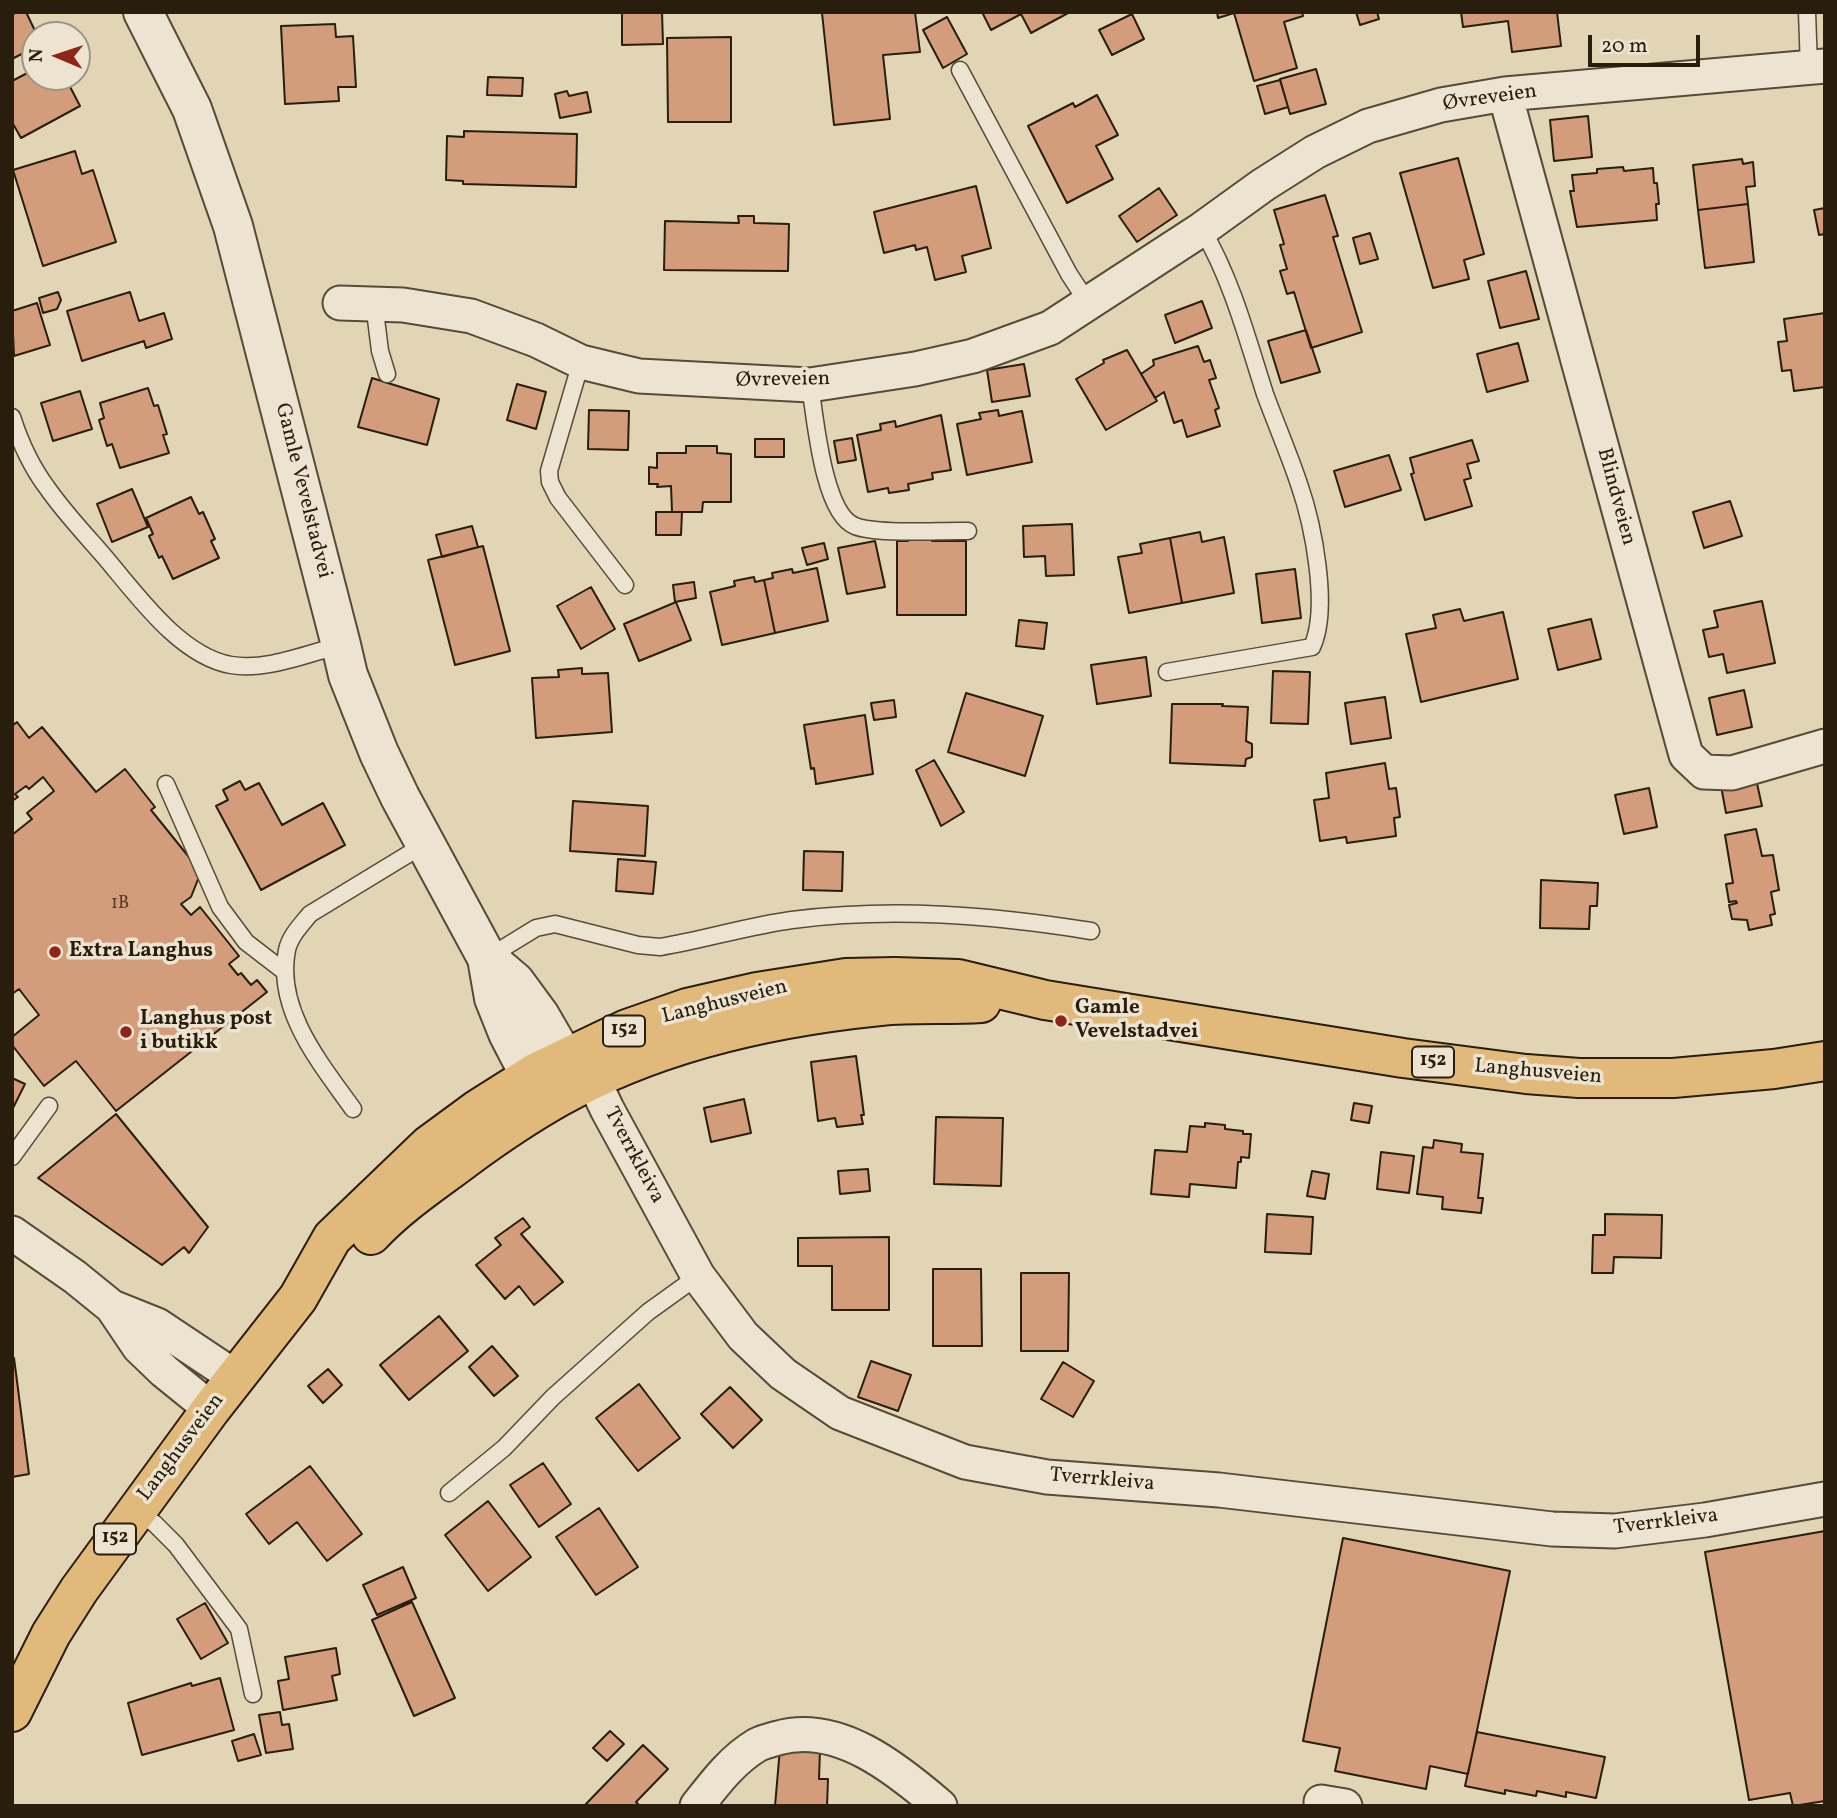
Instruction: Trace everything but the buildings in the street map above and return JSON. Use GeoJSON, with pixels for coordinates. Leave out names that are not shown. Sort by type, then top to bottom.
{"type":"FeatureCollection","features":[{"type":"Feature","properties":{"kind":"main road","name":"Langhusveien"},"geometry":{"type":"LineString","coordinates":[[12,1712],[51,1634],[136,1510],[298,1298],[354,1255],[406,1201],[494,1138],[565,1072],[627,1029],[687,1008],[757,992],[846,978],[958,979],[1045,1000],[1403,1058],[1526,1074],[1673,1078],[1774,1069],[1825,1061]]}},
{"type":"Feature","properties":{"kind":"street","name":"Gamle Vevelstadvei"},"geometry":{"type":"LineString","coordinates":[[143,12],[192,109],[233,226],[348,674],[379,753],[487,958],[514,982],[540,1016],[558,1047],[565,1072]]}},
{"type":"Feature","properties":{"kind":"street","name":"Øvreveien"},"geometry":{"type":"LineString","coordinates":[[340,303],[430,307],[471,316],[536,340],[581,362],[639,376],[810,385],[915,369],[973,356],[1050,328],[1202,229],[1263,185],[1344,136],[1368,126],[1441,105],[1505,94],[1817,67]]}},
{"type":"Feature","properties":{"kind":"street","name":"Blindveien"},"geometry":{"type":"LineString","coordinates":[[1505,94],[1686,755],[1704,772],[1732,773],[1825,746]]}},
{"type":"Feature","properties":{"kind":"street","name":"Tverrkleiva"},"geometry":{"type":"LineString","coordinates":[[565,1072],[698,1276],[743,1336],[783,1374],[839,1413],[965,1462],[1047,1477],[1219,1490],[1552,1530],[1615,1531],[1705,1520],[1825,1499]]}},
{"type":"Feature","properties":{"kind":"street"},"geometry":{"type":"LineString","coordinates":[[12,1233],[75,1277],[112,1307],[139,1347],[211,1409]]}},
{"type":"Feature","properties":{"kind":"street"},"geometry":{"type":"LineString","coordinates":[[112,1307],[158,1325],[235,1377]]}},
{"type":"Feature","properties":{"kind":"street"},"geometry":{"type":"LineString","coordinates":[[697,1806],[728,1767],[759,1744],[792,1734],[829,1736],[860,1749],[913,1783],[940,1806]]}},
{"type":"Feature","properties":{"kind":"lane","name":"Øvreveien"},"geometry":{"type":"LineString","coordinates":[[1807,12],[1817,67]]}},
{"type":"Feature","properties":{"kind":"lane"},"geometry":{"type":"LineString","coordinates":[[960,70],[1069,274],[1088,303]]}},
{"type":"Feature","properties":{"kind":"lane"},"geometry":{"type":"LineString","coordinates":[[1167,672],[1312,647],[1318,634],[1320,606],[1312,538],[1300,486],[1226,276],[1202,229]]}},
{"type":"Feature","properties":{"kind":"lane"},"geometry":{"type":"LineString","coordinates":[[374,303],[380,351],[387,374]]}},
{"type":"Feature","properties":{"kind":"lane"},"geometry":{"type":"LineString","coordinates":[[581,362],[550,464],[550,482],[558,498],[625,585]]}},
{"type":"Feature","properties":{"kind":"lane"},"geometry":{"type":"LineString","coordinates":[[810,385],[820,448],[833,498],[847,522],[869,530],[968,531]]}},
{"type":"Feature","properties":{"kind":"lane"},"geometry":{"type":"LineString","coordinates":[[12,417],[25,449],[48,489],[129,586],[181,640],[215,660],[246,667],[341,645]]}},
{"type":"Feature","properties":{"kind":"lane"},"geometry":{"type":"LineString","coordinates":[[166,784],[220,907],[246,942],[285,972]]}},
{"type":"Feature","properties":{"kind":"lane"},"geometry":{"type":"LineString","coordinates":[[353,1109],[326,1072],[295,1018],[287,992],[285,972],[288,948],[310,914],[425,844]]}},
{"type":"Feature","properties":{"kind":"lane"},"geometry":{"type":"LineString","coordinates":[[487,958],[536,928],[555,924],[638,945],[660,947],[790,920],[876,914],[993,918],[1091,931]]}},
{"type":"Feature","properties":{"kind":"lane"},"geometry":{"type":"LineString","coordinates":[[12,1157],[50,1106]]}},
{"type":"Feature","properties":{"kind":"lane"},"geometry":{"type":"LineString","coordinates":[[449,1493],[504,1448],[552,1397],[648,1312],[698,1276]]}},
{"type":"Feature","properties":{"kind":"lane"},"geometry":{"type":"LineString","coordinates":[[136,1510],[156,1524],[176,1545],[239,1629],[253,1694]]}},
{"type":"Feature","properties":{"kind":"place","name":"Extra Langhus"},"geometry":{"type":"Point","coordinates":[55,952]}},
{"type":"Feature","properties":{"kind":"place","name":"Gamle Vevelstadvei"},"geometry":{"type":"Point","coordinates":[1061,1021]}},
{"type":"Feature","properties":{"kind":"place","name":"Langhus post i butikk"},"geometry":{"type":"Point","coordinates":[126,1032]}}]}
